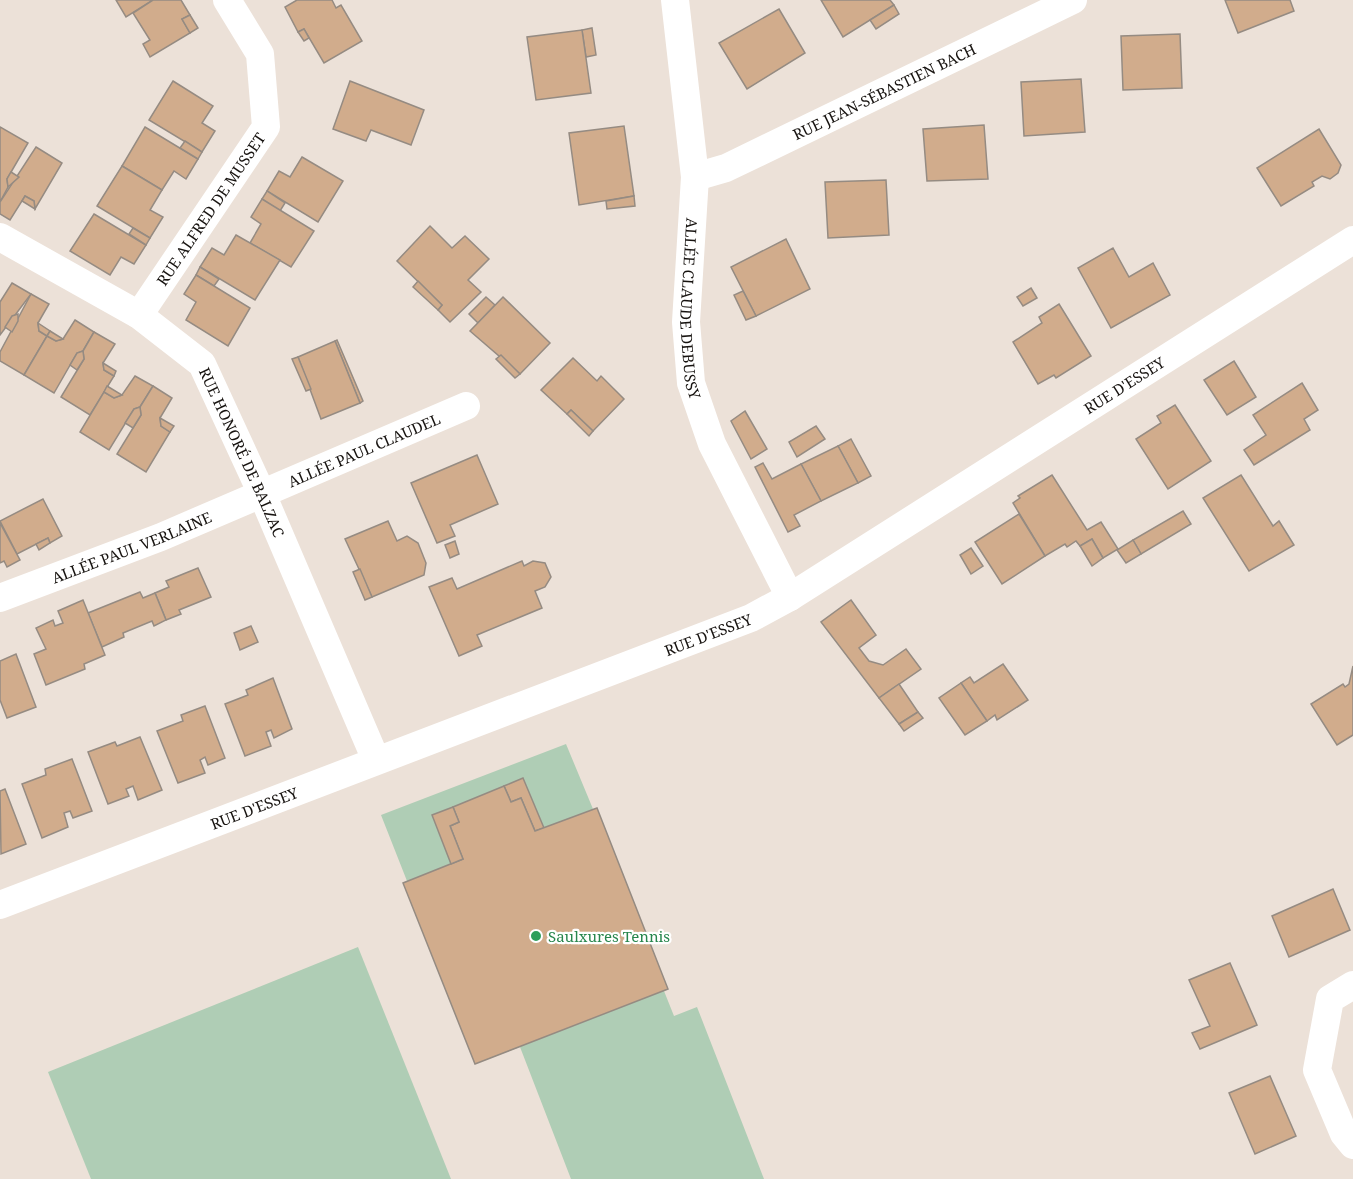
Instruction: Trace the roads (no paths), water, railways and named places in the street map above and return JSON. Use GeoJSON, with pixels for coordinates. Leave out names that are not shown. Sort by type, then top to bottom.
{"type":"FeatureCollection","features":[{"type":"Feature","properties":{"kind":"street","name":"RUE ALFRED DE MUSSET"},"geometry":{"type":"LineString","coordinates":[[139,315],[266,126],[260,54],[227,0]]}},
{"type":"Feature","properties":{"kind":"street","name":"ALLÉE CLAUDE DEBUSSY"},"geometry":{"type":"LineString","coordinates":[[675,0],[695,177],[686,322],[691,383],[712,444],[790,597]]}},
{"type":"Feature","properties":{"kind":"street","name":"RUE JEAN-SÉBASTIEN BACH"},"geometry":{"type":"LineString","coordinates":[[695,177],[726,168],[1073,0]]}},
{"type":"Feature","properties":{"kind":"street","name":"RUE HONORÉ DE BALZAC"},"geometry":{"type":"LineString","coordinates":[[0,237],[139,315],[201,364],[262,494],[376,760]]}},
{"type":"Feature","properties":{"kind":"street","name":"RUE D'ESSEY"},"geometry":{"type":"LineString","coordinates":[[0,905],[751,618],[790,597],[1353,240]]}},
{"type":"Feature","properties":{"kind":"street","name":"ALLÉE PAUL CLAUDEL"},"geometry":{"type":"LineString","coordinates":[[262,494],[466,405]]}},
{"type":"Feature","properties":{"kind":"street","name":"ALLÉE PAUL VERLAINE"},"geometry":{"type":"LineString","coordinates":[[0,598],[162,537],[262,494]]}},
{"type":"Feature","properties":{"kind":"street"},"geometry":{"type":"LineString","coordinates":[[1353,985],[1329,999],[1317,1070],[1344,1134],[1353,1145]]}},
{"type":"Feature","properties":{"kind":"place","name":"Saulxures Tennis"},"geometry":{"type":"Point","coordinates":[536,936]}}]}
